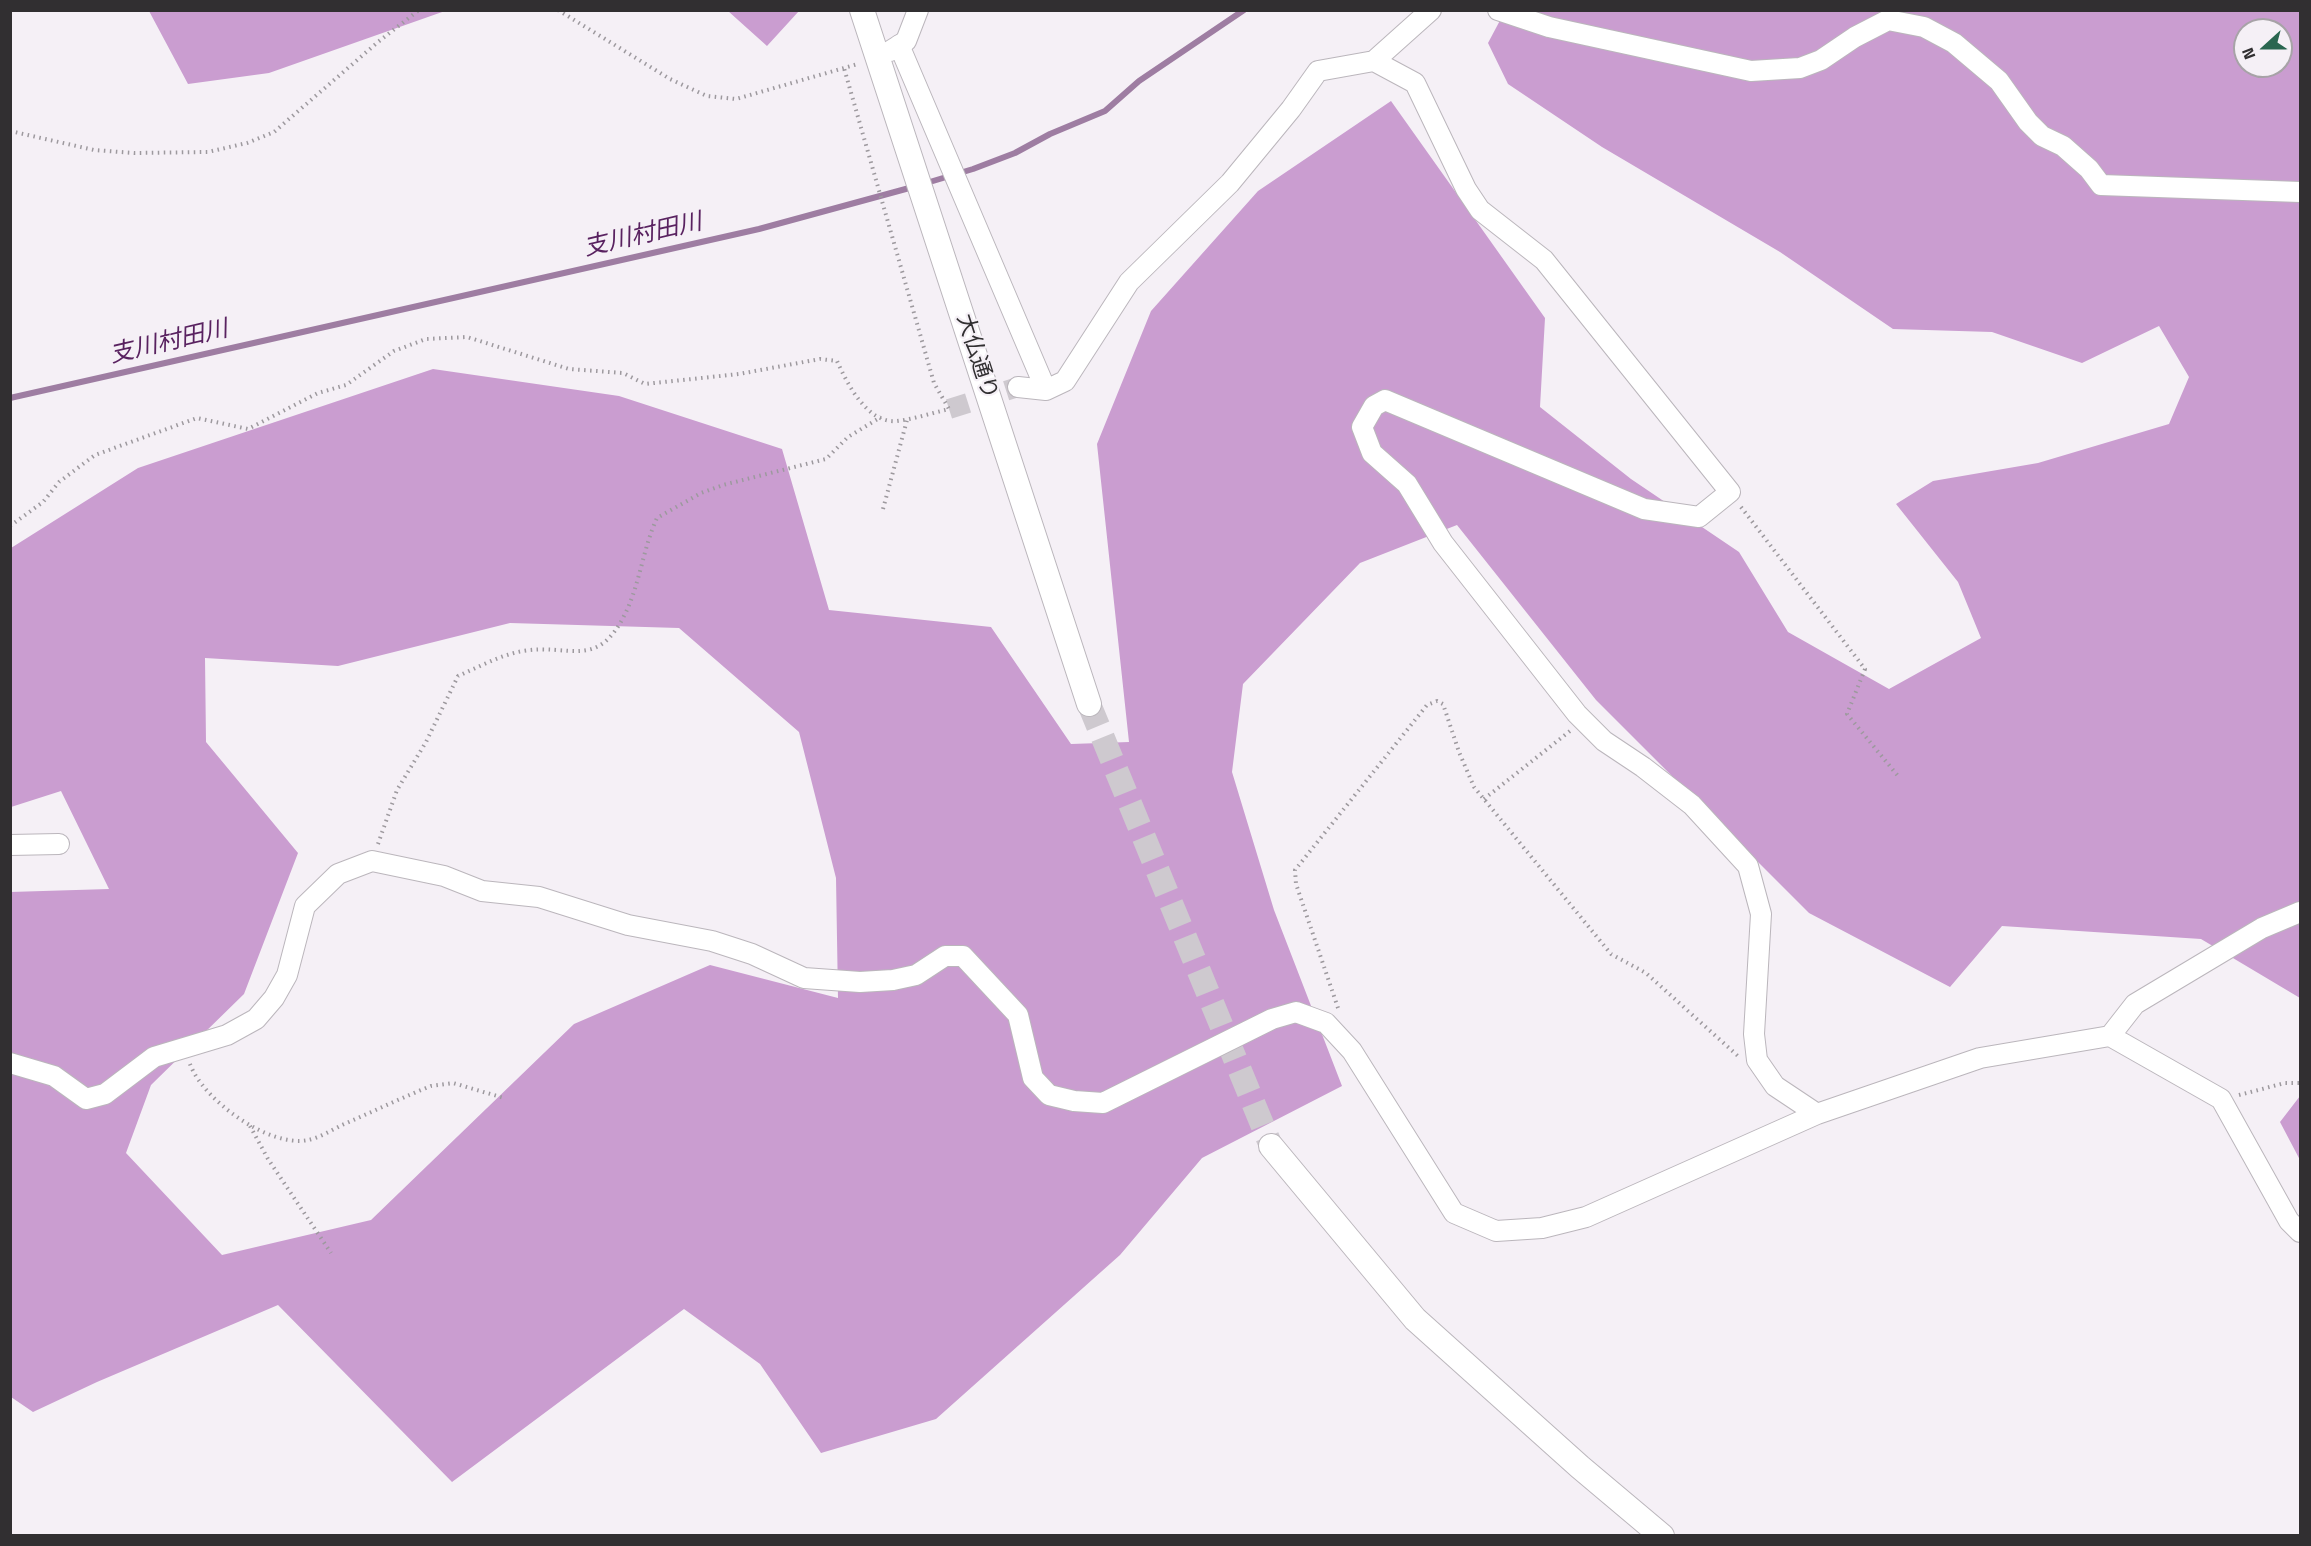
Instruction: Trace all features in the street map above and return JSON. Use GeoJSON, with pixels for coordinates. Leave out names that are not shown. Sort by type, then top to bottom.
{"type":"FeatureCollection","features":[{"type":"Feature","properties":{"kind":"street","name":"大仏通り"},"geometry":{"type":"LineString","coordinates":[[862,10],[1089,704]]}},
{"type":"Feature","properties":{"kind":"street"},"geometry":{"type":"LineString","coordinates":[[879,58],[906,41],[918,10]]}},
{"type":"Feature","properties":{"kind":"street"},"geometry":{"type":"LineString","coordinates":[[1018,387],[1046,390],[1065,381],[1129,282],[1230,183],[1318,71],[1374,61],[1431,10]]}},
{"type":"Feature","properties":{"kind":"street"},"geometry":{"type":"LineString","coordinates":[[1498,10],[1549,27],[1751,71],[1800,68],[1821,60],[1855,37],[1888,20],[1924,27],[1954,43],[1999,81],[2028,122],[2042,136],[2069,151],[2101,185],[2301,192]]}},
{"type":"Feature","properties":{"kind":"street"},"geometry":{"type":"LineString","coordinates":[[899,45],[1046,390]]}},
{"type":"Feature","properties":{"kind":"street"},"geometry":{"type":"LineString","coordinates":[[1374,61],[1415,83],[1466,189],[1480,210],[1544,260],[1730,492],[1699,517],[1644,508],[1385,400],[1374,406],[1362,426],[1372,453],[1407,484],[1443,543],[1583,721],[1604,741],[1643,767],[1692,805],[1748,866],[1756,886],[1761,914],[1754,1034],[1757,1060],[1775,1086],[1816,1114]]}},
{"type":"Feature","properties":{"kind":"street"},"geometry":{"type":"LineString","coordinates":[[10,845],[59,844]]}},
{"type":"Feature","properties":{"kind":"street"},"geometry":{"type":"LineString","coordinates":[[10,1063],[54,1076],[86,1099],[105,1094],[154,1057],[227,1035],[256,1019],[274,998],[287,975],[305,906],[338,874],[372,861],[403,865],[482,891],[539,897],[628,925],[712,941],[752,954],[804,978],[860,982],[893,980],[916,975],[945,956],[963,956],[1018,1015],[1033,1078],[1049,1095],[1074,1101],[1103,1103],[1272,1019],[1296,1012],[1326,1023],[1352,1051],[1454,1213],[1496,1231],[1542,1228],[1586,1217],[1816,1114],[1980,1058],[2110,1036],[2221,1100],[2289,1221],[2301,1232]]}},
{"type":"Feature","properties":{"kind":"street"},"geometry":{"type":"LineString","coordinates":[[2110,1036],[2135,1004],[2262,928],[2301,912]]}},
{"type":"Feature","properties":{"kind":"street"},"geometry":{"type":"LineString","coordinates":[[1271,1146],[1415,1319],[1580,1467],[1662,1536]]}},
{"type":"Feature","properties":{"kind":"path"},"geometry":{"type":"LineString","coordinates":[[10,131],[94,150],[134,153],[208,152],[247,143],[274,132],[378,42],[419,10]]}},
{"type":"Feature","properties":{"kind":"path"},"geometry":{"type":"LineString","coordinates":[[558,10],[670,79],[707,96],[736,99],[879,58]]}},
{"type":"Feature","properties":{"kind":"path"},"geometry":{"type":"LineString","coordinates":[[10,526],[43,502],[59,482],[95,455],[197,418],[249,429],[318,393],[346,385],[394,351],[426,339],[466,337],[569,369],[623,373],[645,384],[740,374],[820,359],[837,361],[854,397],[882,417],[895,422],[949,410],[934,383],[844,68]]}},
{"type":"Feature","properties":{"kind":"path"},"geometry":{"type":"LineString","coordinates":[[372,861],[397,790],[426,742],[458,676],[503,657],[524,651],[585,652],[602,646],[625,614],[657,518],[701,493],[723,484],[826,459],[848,437],[882,417]]}},
{"type":"Feature","properties":{"kind":"path"},"geometry":{"type":"LineString","coordinates":[[883,509],[907,419]]}},
{"type":"Feature","properties":{"kind":"path"},"geometry":{"type":"LineString","coordinates":[[1730,492],[1865,669],[1847,714],[1898,776]]}},
{"type":"Feature","properties":{"kind":"path"},"geometry":{"type":"LineString","coordinates":[[1341,1018],[1296,884],[1295,870],[1302,858],[1427,705],[1437,700],[1443,704],[1459,752],[1474,787],[1611,954],[1646,973],[1719,1042],[1746,1063],[1762,1068]]}},
{"type":"Feature","properties":{"kind":"path"},"geometry":{"type":"LineString","coordinates":[[1484,799],[1583,721]]}},
{"type":"Feature","properties":{"kind":"path"},"geometry":{"type":"LineString","coordinates":[[184,1047],[192,1071],[207,1091],[230,1113],[250,1125],[285,1139],[308,1140],[431,1086],[453,1083],[504,1098]]}},
{"type":"Feature","properties":{"kind":"path"},"geometry":{"type":"LineString","coordinates":[[2221,1100],[2285,1083],[2301,1083]]}},
{"type":"Feature","properties":{"kind":"path"},"geometry":{"type":"LineString","coordinates":[[250,1125],[267,1159],[331,1252]]}},
{"type":"Feature","properties":{"kind":"shaded area"},"geometry":{"type":"Polygon","coordinates":[[[149,11],[445,11],[269,73],[188,84],[149,11]]]}},
{"type":"Feature","properties":{"kind":"shaded area"},"geometry":{"type":"Polygon","coordinates":[[[728,11],[799,11],[767,46],[728,11]]]}},
{"type":"Feature","properties":{"kind":"shaded area"},"geometry":{"type":"Polygon","coordinates":[[[1505,11],[2300,11],[2300,998],[2201,939],[2002,926],[1950,987],[1809,913],[1596,700],[1457,525],[1360,563],[1243,684],[1232,772],[1274,910],[1342,1086],[1202,1158],[1120,1255],[936,1419],[821,1453],[760,1364],[684,1309],[452,1482],[278,1305],[97,1382],[33,1412],[11,1397],[10,892],[109,889],[61,791],[11,807],[11,548],[138,468],[433,369],[619,396],[782,449],[829,610],[991,627],[1071,744],[1129,742],[1097,444],[1151,311],[1258,191],[1391,101],[1545,318],[1540,407],[1631,479],[1739,552],[1788,632],[1889,689],[1981,638],[1958,582],[1896,504],[1933,481],[2038,463],[2169,424],[2189,377],[2159,326],[2082,363],[1992,332],[1893,329],[1780,252],[1602,147],[1508,84],[1488,43],[1505,11]],[[510,623],[338,666],[205,658],[206,742],[298,853],[244,994],[151,1085],[126,1153],[222,1255],[371,1220],[574,1024],[710,965],[838,998],[836,878],[799,732],[679,628],[510,623]]]}},
{"type":"Feature","properties":{"kind":"shaded area"},"geometry":{"type":"Polygon","coordinates":[[[2300,1096],[2300,1160],[2280,1122],[2300,1096]]]}},
{"type":"Feature","properties":{"kind":"waterway","name":"支川村田川"},"geometry":{"type":"LineString","coordinates":[[923,184],[1015,153],[1050,134],[1105,111],[1139,81],[1244,10]]}},
{"type":"Feature","properties":{"kind":"waterway","name":"支川村田川"},"geometry":{"type":"LineString","coordinates":[[10,398],[759,229],[913,187]]}},
{"type":"Feature","properties":{"kind":"tunnel"},"geometry":{"type":"LineString","coordinates":[[949,409],[1018,387]]}},
{"type":"Feature","properties":{"kind":"tunnel"},"geometry":{"type":"LineString","coordinates":[[1089,704],[1271,1146]]}}]}
